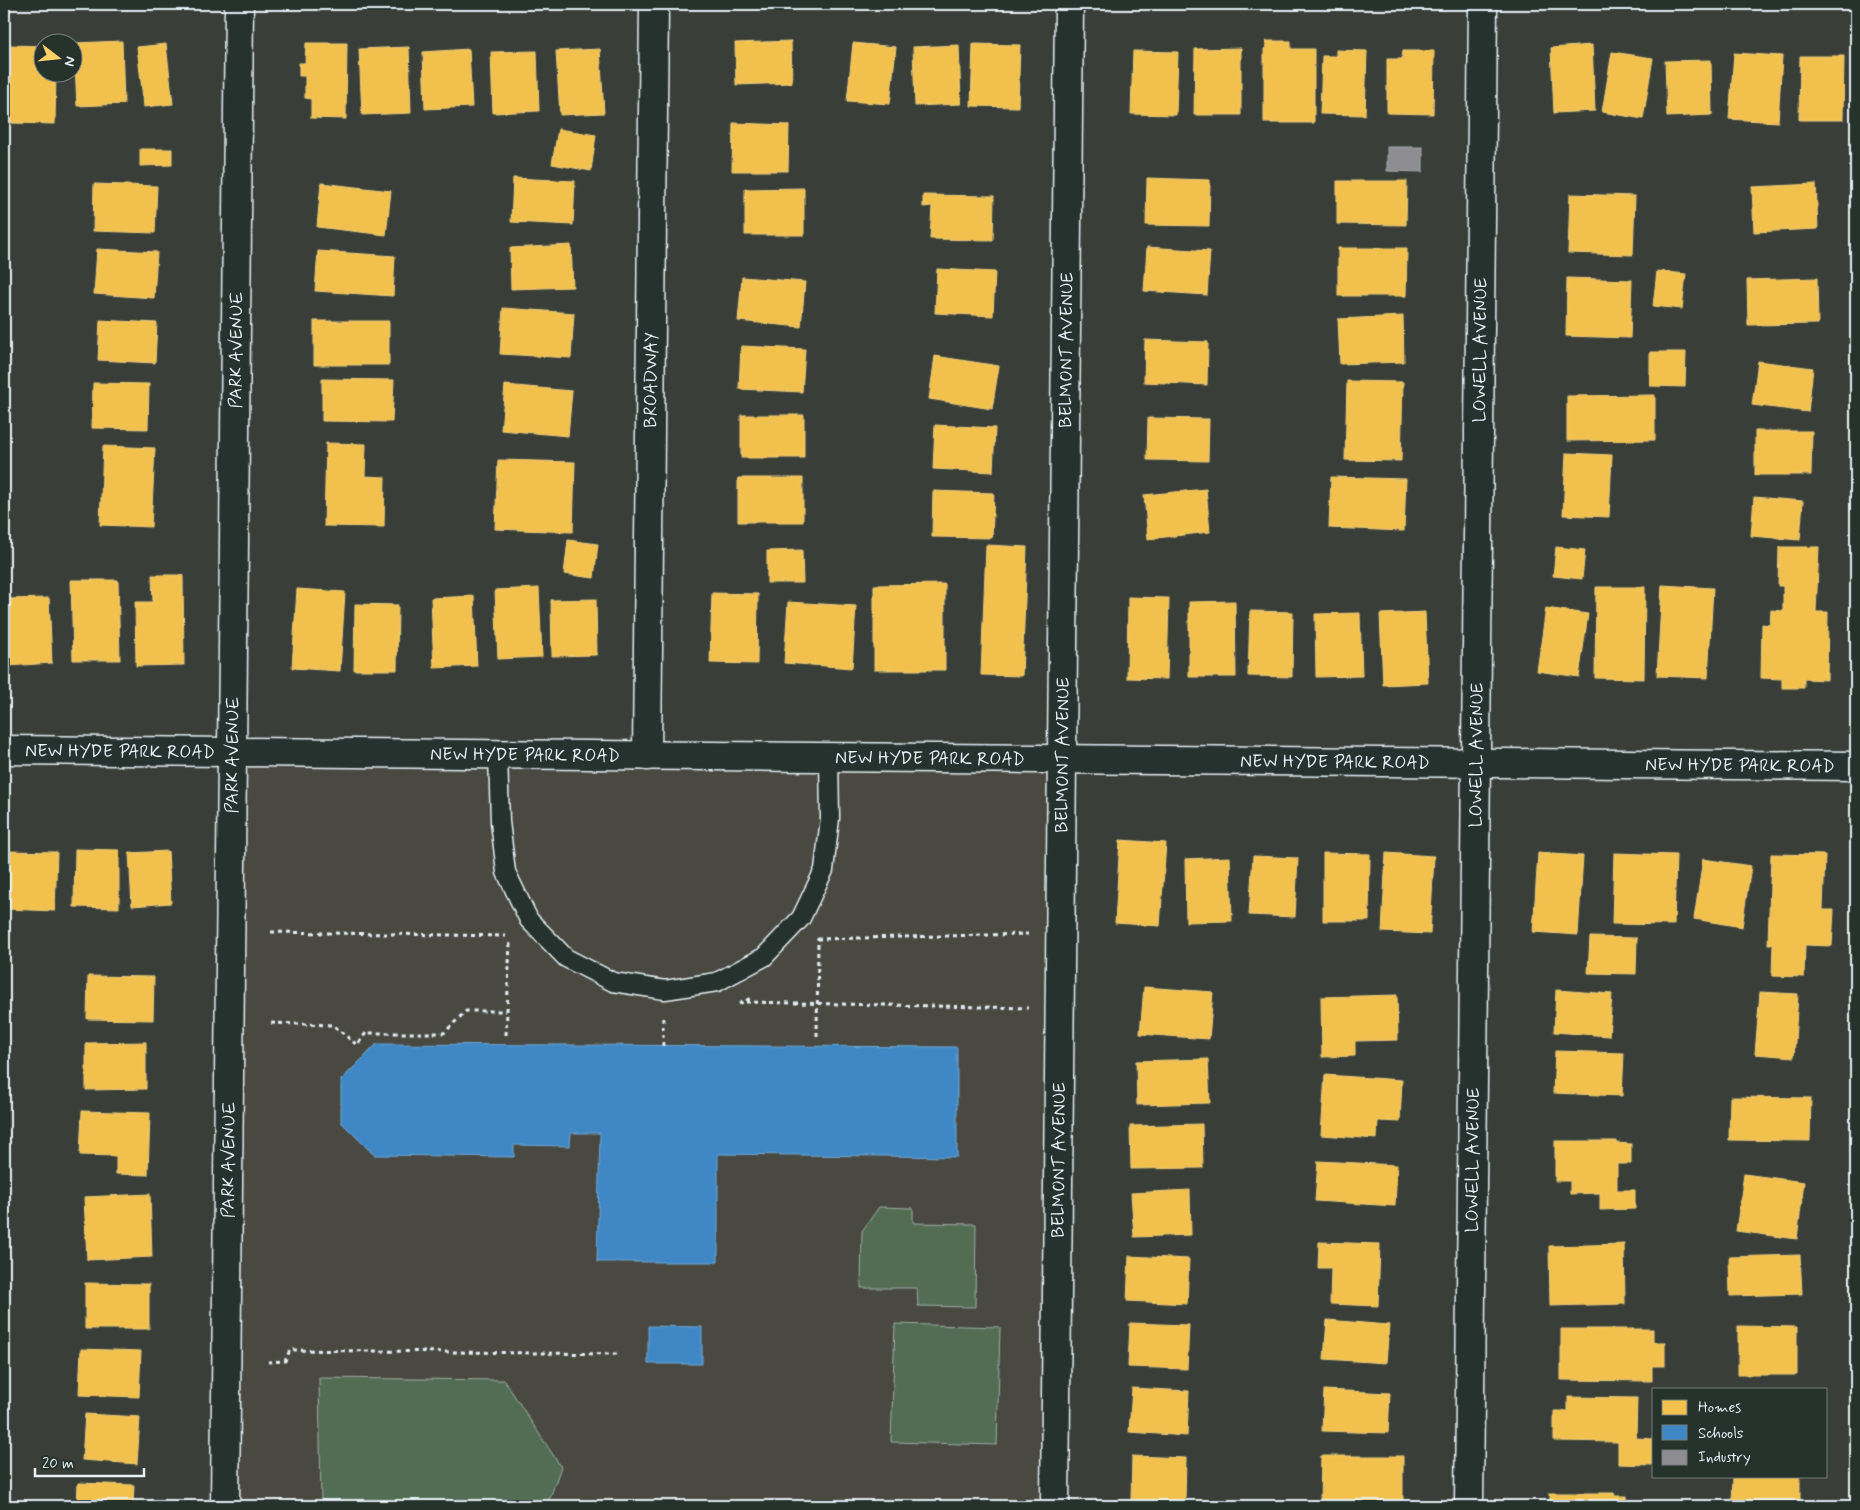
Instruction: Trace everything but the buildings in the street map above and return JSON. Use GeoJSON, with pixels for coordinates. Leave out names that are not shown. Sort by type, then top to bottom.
{"type":"FeatureCollection","features":[{"type":"Feature","properties":{"kind":"street","name":"PARK AVENUE"},"geometry":{"type":"LineString","coordinates":[[225,1506],[239,4]]}},
{"type":"Feature","properties":{"kind":"street","name":"BROADWAY"},"geometry":{"type":"LineString","coordinates":[[647,756],[654,4]]}},
{"type":"Feature","properties":{"kind":"street","name":"BELMONT AVENUE"},"geometry":{"type":"LineString","coordinates":[[1055,1506],[1069,4]]}},
{"type":"Feature","properties":{"kind":"street","name":"LOWELL AVENUE"},"geometry":{"type":"LineString","coordinates":[[1469,1506],[1483,4]]}},
{"type":"Feature","properties":{"kind":"street","name":"NEW HYDE PARK ROAD"},"geometry":{"type":"LineString","coordinates":[[4,750],[1856,766]]}},
{"type":"Feature","properties":{"kind":"lane"},"geometry":{"type":"LineString","coordinates":[[498,754],[500,822],[506,872],[529,920],[566,958],[613,982],[665,990],[717,982],[764,957],[801,918],[824,870],[830,818],[829,758]]}},
{"type":"Feature","properties":{"kind":"path"},"geometry":{"type":"LineString","coordinates":[[506,928],[517,944]]}},
{"type":"Feature","properties":{"kind":"path"},"geometry":{"type":"LineString","coordinates":[[271,932],[510,936]]}},
{"type":"Feature","properties":{"kind":"path"},"geometry":{"type":"LineString","coordinates":[[811,946],[821,933]]}},
{"type":"Feature","properties":{"kind":"path"},"geometry":{"type":"LineString","coordinates":[[818,939],[1029,934]]}},
{"type":"Feature","properties":{"kind":"path"},"geometry":{"type":"LineString","coordinates":[[506,1036],[510,936]]}},
{"type":"Feature","properties":{"kind":"path"},"geometry":{"type":"LineString","coordinates":[[817,1036],[818,939]]}},
{"type":"Feature","properties":{"kind":"path"},"geometry":{"type":"LineString","coordinates":[[746,1002],[754,996]]}},
{"type":"Feature","properties":{"kind":"path"},"geometry":{"type":"LineString","coordinates":[[736,1005],[746,1002],[1029,1008]]}},
{"type":"Feature","properties":{"kind":"path"},"geometry":{"type":"LineString","coordinates":[[271,1023],[333,1025],[357,1045],[366,1033],[444,1032],[466,1011],[506,1011]]}},
{"type":"Feature","properties":{"kind":"path"},"geometry":{"type":"LineString","coordinates":[[663,1046],[661,1017],[671,1017]]}},
{"type":"Feature","properties":{"kind":"path"},"geometry":{"type":"LineString","coordinates":[[268,1362],[285,1361],[290,1350],[619,1354]]}},
{"type":"Feature","properties":{"kind":"shaded area"},"geometry":{"type":"Polygon","coordinates":[[[243,752],[1061,761],[1051,1506],[233,1506],[243,752]]]}},
{"type":"Feature","properties":{"kind":"green space"},"geometry":{"type":"Polygon","coordinates":[[[879,1207],[913,1208],[913,1223],[976,1224],[975,1307],[918,1306],[917,1288],[861,1288],[862,1231],[879,1207]]]}},
{"type":"Feature","properties":{"kind":"green space"},"geometry":{"type":"Polygon","coordinates":[[[895,1324],[1000,1327],[997,1445],[891,1442],[895,1324]]]}},
{"type":"Feature","properties":{"kind":"green space"},"geometry":{"type":"Polygon","coordinates":[[[319,1378],[504,1380],[561,1467],[547,1506],[321,1506],[319,1378]]]}}]}
